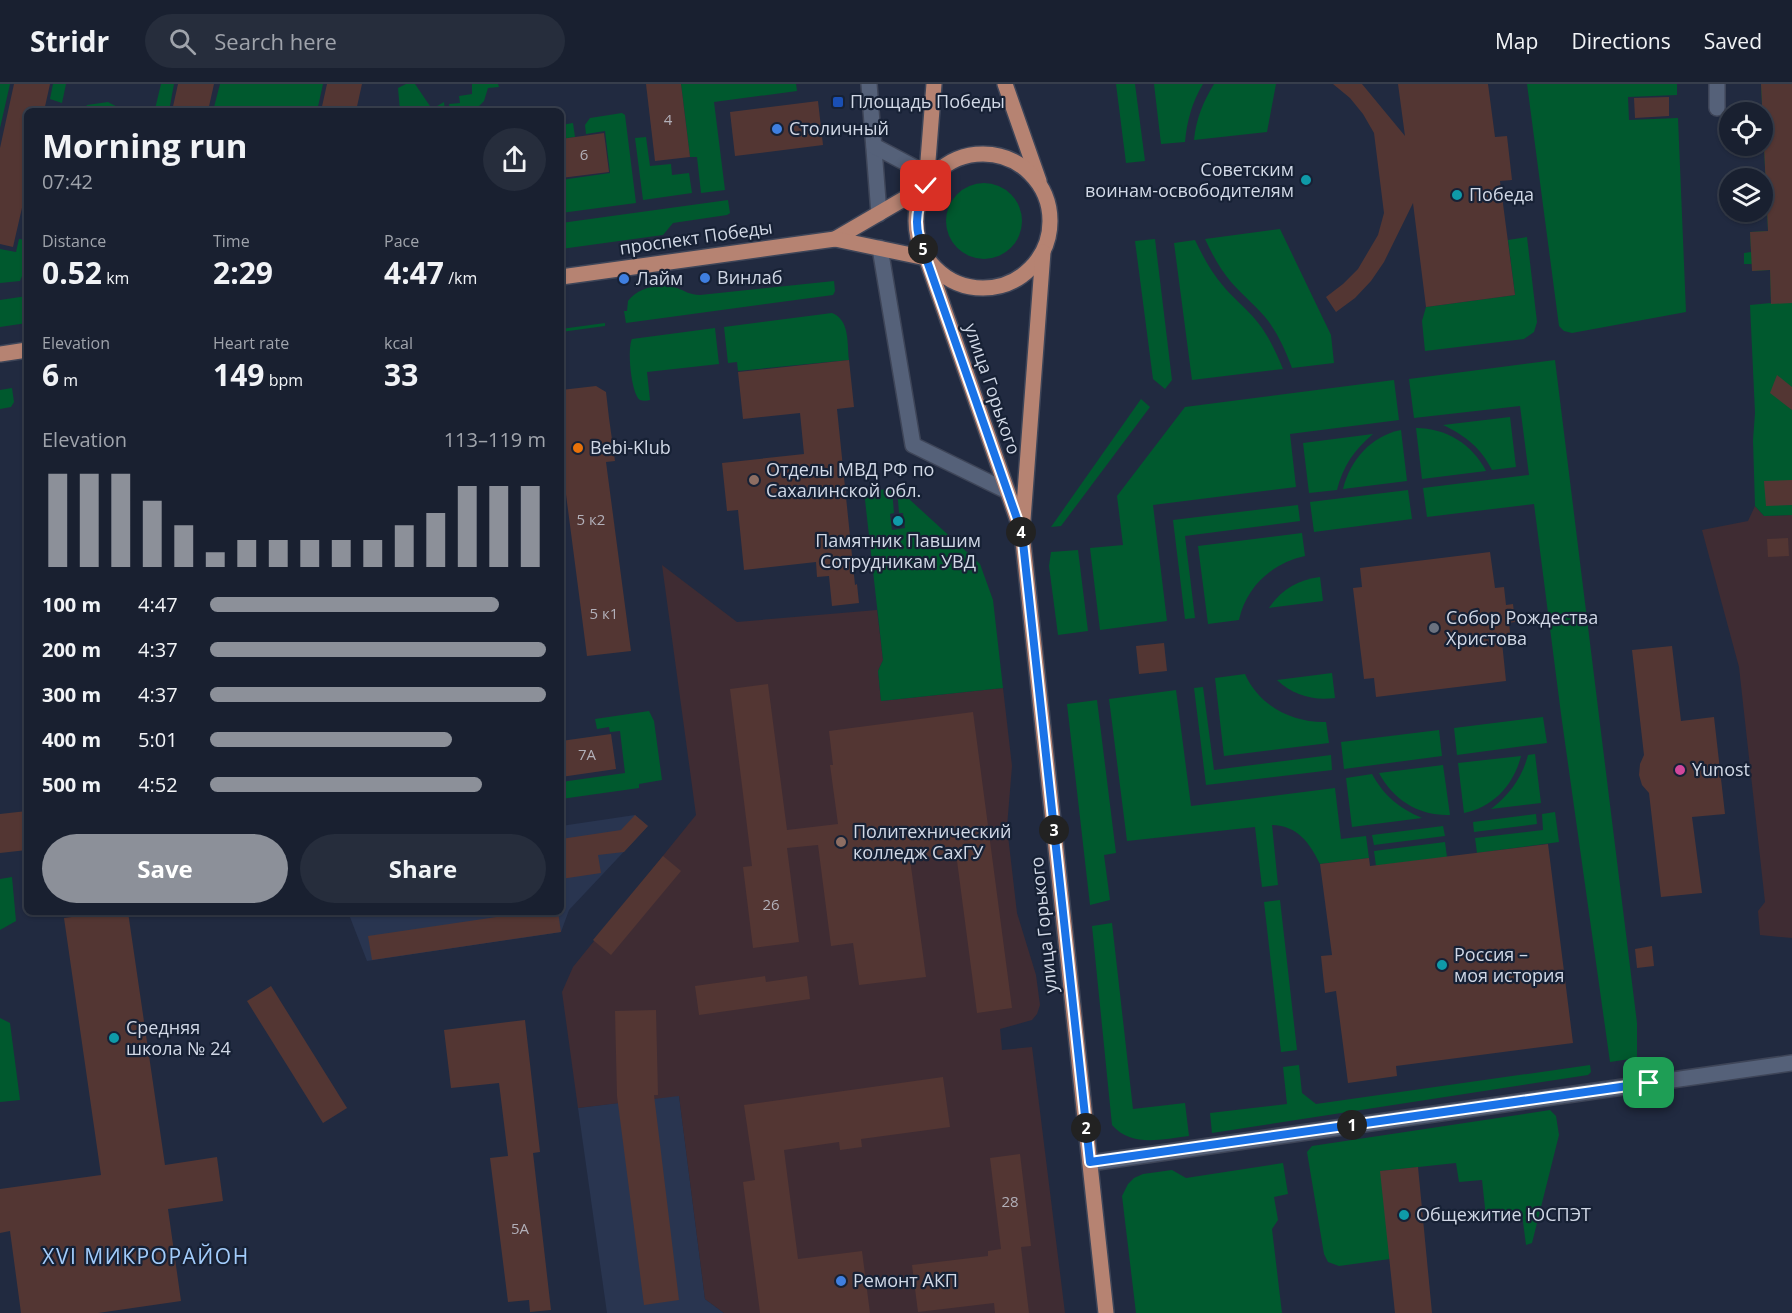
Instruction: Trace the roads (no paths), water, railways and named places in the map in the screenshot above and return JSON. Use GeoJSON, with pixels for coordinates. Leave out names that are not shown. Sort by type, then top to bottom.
{"type":"FeatureCollection","features":[{"type":"Feature","properties":{"kind":"main road"},"geometry":{"type":"LineString","coordinates":[[934,84],[926,180],[918,203],[916,222],[918,240],[926,258],[940,273],[957,283],[976,288],[996,287],[1015,280],[1031,268],[1043,252],[1049,231],[1049,210],[1005,84]]}},
{"type":"Feature","properties":{"kind":"main road"},"geometry":{"type":"LineString","coordinates":[[926,180],[962,158],[985,155],[1008,159],[1028,171],[1042,189]]}},
{"type":"Feature","properties":{"kind":"main road","name":"проспект Победы"},"geometry":{"type":"LineString","coordinates":[[835,238],[879,214],[926,180]]}},
{"type":"Feature","properties":{"kind":"main road","name":"проспект Победы"},"geometry":{"type":"LineString","coordinates":[[564,276],[835,238],[926,258]]}},
{"type":"Feature","properties":{"kind":"main road","name":"улица Горького"},"geometry":{"type":"LineString","coordinates":[[1043,252],[1022,533],[1106,1313]]}},
{"type":"Feature","properties":{"kind":"main road","name":"улица Горького"},"geometry":{"type":"LineString","coordinates":[[926,258],[1022,533]]}},
{"type":"Feature","properties":{"kind":"main road"},"geometry":{"type":"LineString","coordinates":[[0,354],[24,350]]}},
{"type":"Feature","properties":{"kind":"street"},"geometry":{"type":"LineString","coordinates":[[868,84],[879,214]]}},
{"type":"Feature","properties":{"kind":"street"},"geometry":{"type":"LineString","coordinates":[[1717,84],[1717,108]]}},
{"type":"Feature","properties":{"kind":"street"},"geometry":{"type":"LineString","coordinates":[[874,146],[926,180]]}},
{"type":"Feature","properties":{"kind":"street"},"geometry":{"type":"LineString","coordinates":[[880,248],[913,445],[1007,491]]}},
{"type":"Feature","properties":{"kind":"street"},"geometry":{"type":"LineString","coordinates":[[1090,1162],[1792,1063]]}},
{"type":"Feature","properties":{"kind":"place","name":"Площадь Победы"},"geometry":{"type":"Point","coordinates":[838,102]}},
{"type":"Feature","properties":{"kind":"place","name":"Столичный"},"geometry":{"type":"Point","coordinates":[777,129]}},
{"type":"Feature","properties":{"kind":"place","name":"Советским воинам-освободителям"},"geometry":{"type":"Point","coordinates":[1306,180]}},
{"type":"Feature","properties":{"kind":"place","name":"Победа"},"geometry":{"type":"Point","coordinates":[1457,195]}},
{"type":"Feature","properties":{"kind":"place","name":"Винлаб"},"geometry":{"type":"Point","coordinates":[705,278]}},
{"type":"Feature","properties":{"kind":"place","name":"Лайм"},"geometry":{"type":"Point","coordinates":[624,279]}},
{"type":"Feature","properties":{"kind":"place","name":"Bebi-Klub"},"geometry":{"type":"Point","coordinates":[578,448]}},
{"type":"Feature","properties":{"kind":"place","name":"Отделы МВД РФ по Сахалинской обл."},"geometry":{"type":"Point","coordinates":[754,480]}},
{"type":"Feature","properties":{"kind":"place","name":"Памятник Павшим Сотрудникам УВД"},"geometry":{"type":"Point","coordinates":[898,521]}},
{"type":"Feature","properties":{"kind":"place","name":"Собор Рождества Христова"},"geometry":{"type":"Point","coordinates":[1434,628]}},
{"type":"Feature","properties":{"kind":"place","name":"Yunost"},"geometry":{"type":"Point","coordinates":[1680,770]}},
{"type":"Feature","properties":{"kind":"place","name":"Политехнический колледж СахГУ"},"geometry":{"type":"Point","coordinates":[841,842]}},
{"type":"Feature","properties":{"kind":"place","name":"Россия – моя история"},"geometry":{"type":"Point","coordinates":[1442,965]}},
{"type":"Feature","properties":{"kind":"place","name":"Средняя школа № 24"},"geometry":{"type":"Point","coordinates":[114,1038]}},
{"type":"Feature","properties":{"kind":"place","name":"Общежитие ЮСПЭТ"},"geometry":{"type":"Point","coordinates":[1404,1215]}},
{"type":"Feature","properties":{"kind":"place","name":"Ремонт АКП"},"geometry":{"type":"Point","coordinates":[841,1281]}},
{"type":"Feature","properties":{"kind":"district","name":"XVI МИКРОРАЙОН"},"geometry":{"type":"Point","coordinates":[146,1257]}}]}
